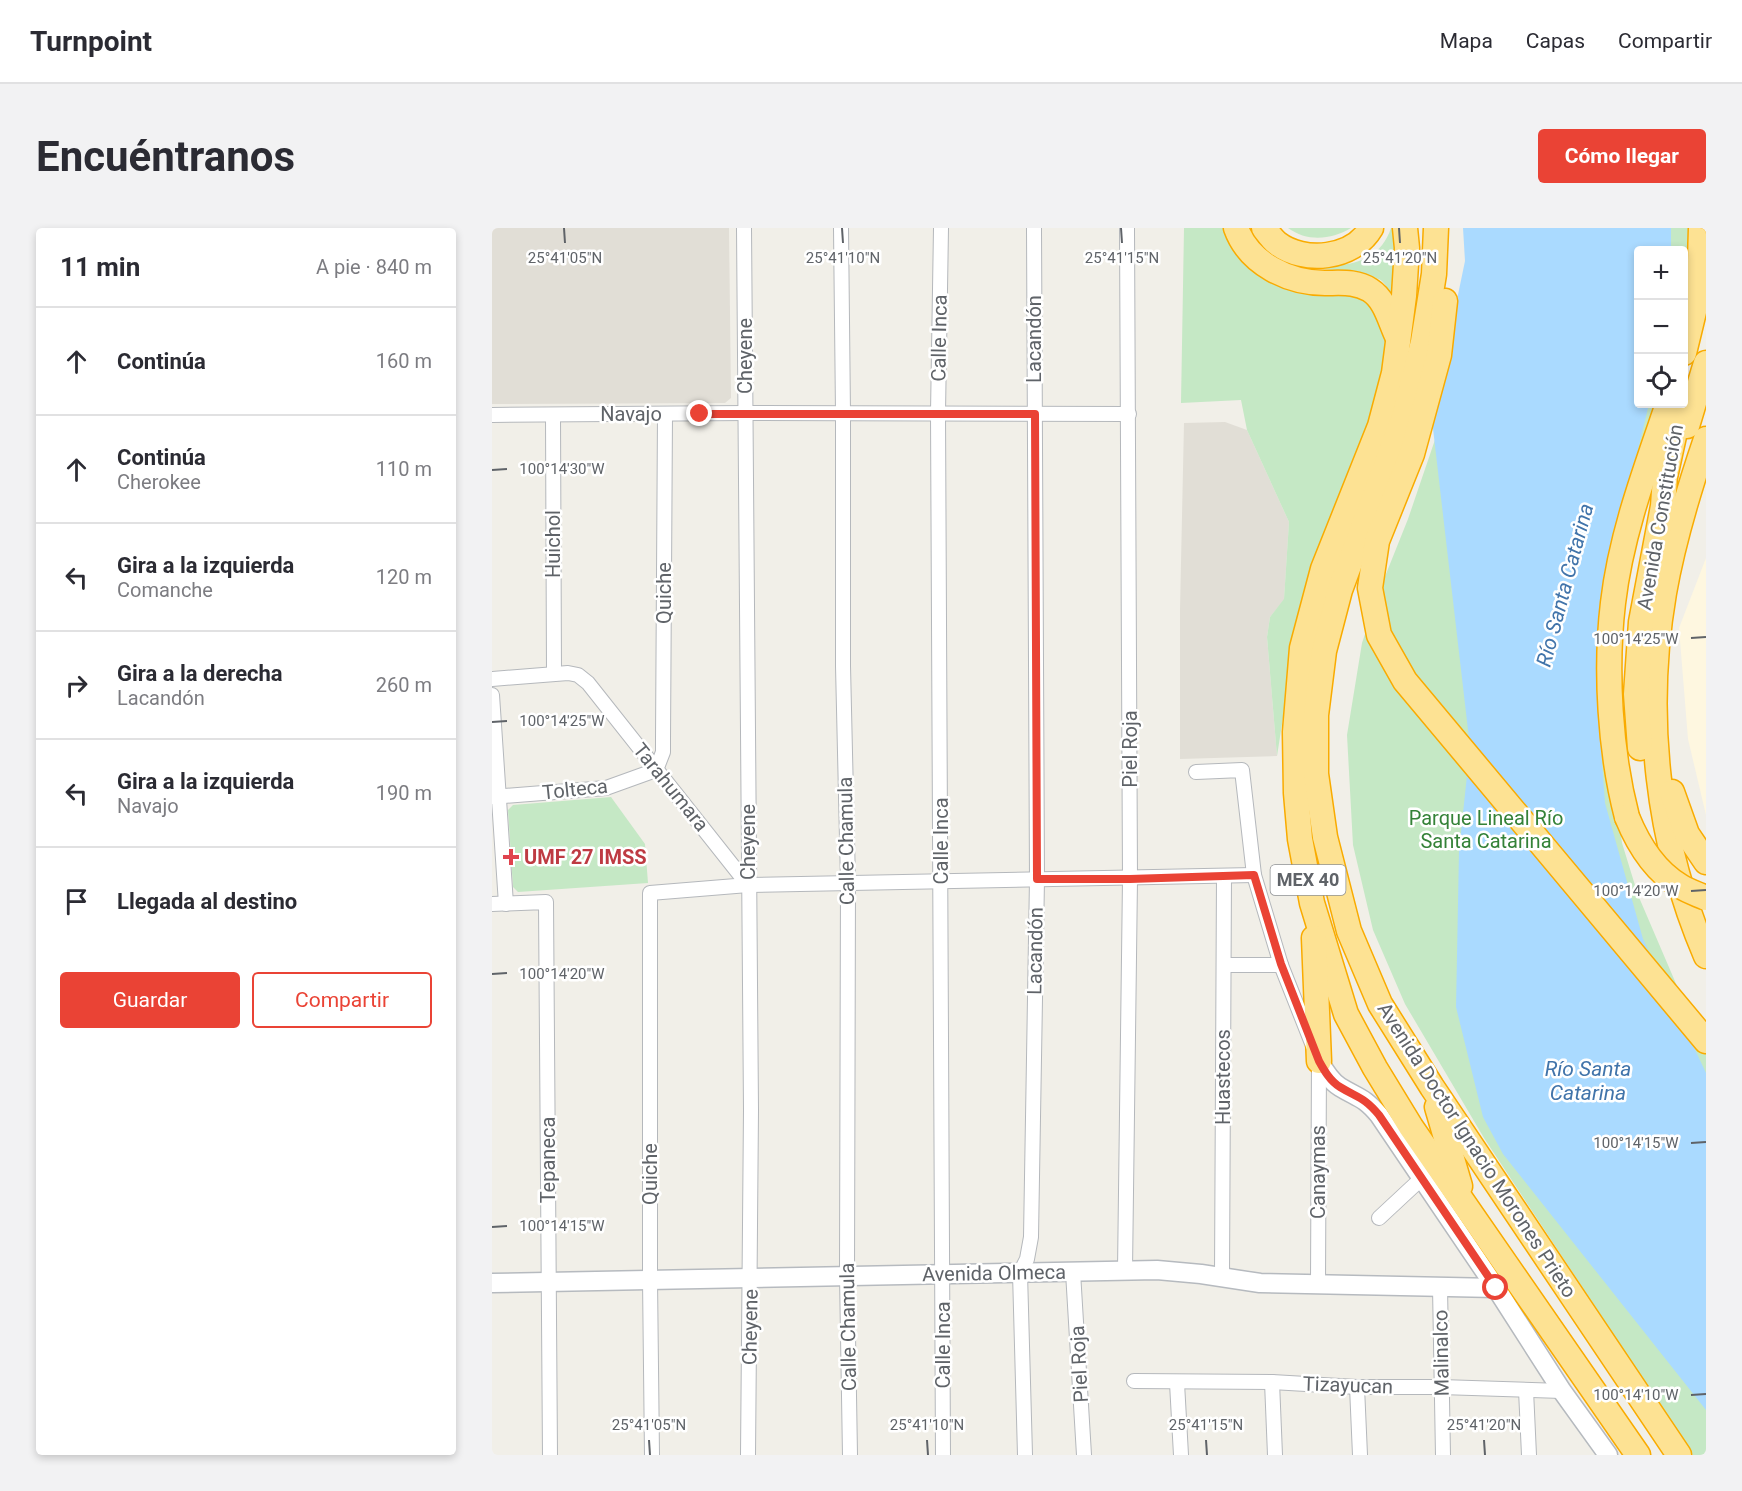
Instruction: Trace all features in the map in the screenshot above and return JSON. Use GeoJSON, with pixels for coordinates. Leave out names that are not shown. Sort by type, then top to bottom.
{"type":"FeatureCollection","features":[{"type":"Feature","properties":{"kind":"highway"},"geometry":{"type":"LineString","coordinates":[[1236,228],[1253,254],[1273,271],[1293,279],[1356,284],[1370,290],[1379,298],[1398,338]]}},
{"type":"Feature","properties":{"kind":"highway"},"geometry":{"type":"LineString","coordinates":[[1264,228],[1277,243],[1296,252],[1315,256],[1337,254],[1354,246],[1371,228]]}},
{"type":"Feature","properties":{"kind":"highway","name":"Avenida Doctor Ignacio Morones Prieto"},"geometry":{"type":"LineString","coordinates":[[1406,228],[1404,296],[1394,373],[1380,426],[1323,569],[1302,648],[1294,732],[1296,792],[1300,839],[1312,903],[1346,1014],[1375,1068],[1411,1127],[1638,1455]]}},
{"type":"Feature","properties":{"kind":"highway","name":"Avenida Doctor Ignacio Morones Prieto"},"geometry":{"type":"LineString","coordinates":[[1436,228],[1434,274],[1423,342],[1404,417],[1340,590],[1324,651],[1316,715],[1316,774],[1324,837],[1348,931],[1380,1004],[1432,1088],[1678,1455]]}},
{"type":"Feature","properties":{"kind":"highway"},"geometry":{"type":"LineString","coordinates":[[1453,228],[1439,354],[1412,454],[1377,541],[1370,588],[1379,635],[1405,681],[1706,1041]]}},
{"type":"Feature","properties":{"kind":"highway"},"geometry":{"type":"LineString","coordinates":[[1688,362],[1699,291],[1701,228]]}},
{"type":"Feature","properties":{"kind":"highway"},"geometry":{"type":"LineString","coordinates":[[1688,334],[1699,291]]}},
{"type":"Feature","properties":{"kind":"highway"},"geometry":{"type":"LineString","coordinates":[[1663,506],[1706,363]]}},
{"type":"Feature","properties":{"kind":"highway"},"geometry":{"type":"LineString","coordinates":[[1667,408],[1637,494],[1619,566],[1610,640],[1611,724],[1621,792],[1628,817],[1639,841],[1659,869],[1679,885],[1706,898]]}},
{"type":"Feature","properties":{"kind":"highway","name":"Avenida Constitución"},"geometry":{"type":"LineString","coordinates":[[1669,840],[1643,791],[1636,694],[1641,622],[1663,506],[1665,477],[1680,408]]}},
{"type":"Feature","properties":{"kind":"highway"},"geometry":{"type":"LineString","coordinates":[[1706,439],[1690,487],[1664,593],[1656,661],[1654,726],[1660,789],[1669,840],[1687,908],[1706,956]]}},
{"type":"Feature","properties":{"kind":"highway"},"geometry":{"type":"LineString","coordinates":[[1657,746],[1687,834],[1706,862]]}},
{"type":"Feature","properties":{"kind":"highway"},"geometry":{"type":"LineString","coordinates":[[1312,903],[1319,1061]]}},
{"type":"Feature","properties":{"kind":"highway"},"geometry":{"type":"LineString","coordinates":[[1432,1088],[1465,1206]]}},
{"type":"Feature","properties":{"kind":"street","name":"Cheyene"},"geometry":{"type":"LineString","coordinates":[[744,228],[750,1276],[748,1455]]}},
{"type":"Feature","properties":{"kind":"street","name":"Calle Chamula"},"geometry":{"type":"LineString","coordinates":[[841,228],[843,666],[848,882],[847,1276],[850,1455]]}},
{"type":"Feature","properties":{"kind":"street","name":"Calle Inca"},"geometry":{"type":"LineString","coordinates":[[941,228],[938,413],[944,1455]]}},
{"type":"Feature","properties":{"kind":"street","name":"Lacandón"},"geometry":{"type":"LineString","coordinates":[[1025,1455],[1020,1273],[1027,1259],[1031,1237],[1037,879],[1034,228]]}},
{"type":"Feature","properties":{"kind":"street","name":"Piel Roja"},"geometry":{"type":"LineString","coordinates":[[1125,1270],[1130,879],[1127,228]]}},
{"type":"Feature","properties":{"kind":"street","name":"Quiche"},"geometry":{"type":"LineString","coordinates":[[656,770],[663,752],[665,414]]}},
{"type":"Feature","properties":{"kind":"street","name":"Navajo"},"geometry":{"type":"LineString","coordinates":[[492,415],[1129,414]]}},
{"type":"Feature","properties":{"kind":"street","name":"Huichol"},"geometry":{"type":"LineString","coordinates":[[553,415],[554,674]]}},
{"type":"Feature","properties":{"kind":"street","name":"Tarahumara"},"geometry":{"type":"LineString","coordinates":[[492,678],[554,674],[578,675],[588,683],[748,885]]}},
{"type":"Feature","properties":{"kind":"street"},"geometry":{"type":"LineString","coordinates":[[492,695],[499,904]]}},
{"type":"Feature","properties":{"kind":"street","name":"Tolteca"},"geometry":{"type":"LineString","coordinates":[[495,797],[606,788],[656,770]]}},
{"type":"Feature","properties":{"kind":"street"},"geometry":{"type":"LineString","coordinates":[[1196,771],[1242,770],[1254,875],[1281,964],[1327,1076],[1338,1087],[1368,1102],[1496,1288],[1562,1391],[1608,1455]]}},
{"type":"Feature","properties":{"kind":"street"},"geometry":{"type":"LineString","coordinates":[[748,885],[1254,875]]}},
{"type":"Feature","properties":{"kind":"street","name":"Huastecos"},"geometry":{"type":"LineString","coordinates":[[1222,1277],[1224,876]]}},
{"type":"Feature","properties":{"kind":"street","name":"Quiche"},"geometry":{"type":"LineString","coordinates":[[652,1455],[650,893],[748,885]]}},
{"type":"Feature","properties":{"kind":"street","name":"Tepaneca"},"geometry":{"type":"LineString","coordinates":[[499,904],[546,902],[550,1455]]}},
{"type":"Feature","properties":{"kind":"street"},"geometry":{"type":"LineString","coordinates":[[1224,965],[1281,964]]}},
{"type":"Feature","properties":{"kind":"street","name":"Canaymas"},"geometry":{"type":"LineString","coordinates":[[1318,1283],[1319,1061]]}},
{"type":"Feature","properties":{"kind":"street"},"geometry":{"type":"LineString","coordinates":[[1379,1218],[1422,1178]]}},
{"type":"Feature","properties":{"kind":"street","name":"Avenida Olmeca"},"geometry":{"type":"LineString","coordinates":[[492,1283],[750,1276],[1157,1270],[1260,1283],[1496,1288]]}},
{"type":"Feature","properties":{"kind":"street","name":"Piel Roja"},"geometry":{"type":"LineString","coordinates":[[1073,1272],[1084,1455]]}},
{"type":"Feature","properties":{"kind":"street","name":"Malinalco"},"geometry":{"type":"LineString","coordinates":[[1440,1287],[1443,1455]]}},
{"type":"Feature","properties":{"kind":"street","name":"Tizayucan"},"geometry":{"type":"LineString","coordinates":[[1134,1382],[1272,1382],[1357,1387],[1562,1391]]}},
{"type":"Feature","properties":{"kind":"street"},"geometry":{"type":"LineString","coordinates":[[1272,1382],[1275,1455]]}},
{"type":"Feature","properties":{"kind":"street"},"geometry":{"type":"LineString","coordinates":[[1177,1383],[1181,1455]]}},
{"type":"Feature","properties":{"kind":"street"},"geometry":{"type":"LineString","coordinates":[[1357,1387],[1360,1455]]}},
{"type":"Feature","properties":{"kind":"street"},"geometry":{"type":"LineString","coordinates":[[1526,1390],[1530,1455]]}},
{"type":"Feature","properties":{"kind":"shaded area"},"geometry":{"type":"Polygon","coordinates":[[[492,228],[729,228],[731,398],[725,403],[492,404],[492,228]]]}},
{"type":"Feature","properties":{"kind":"shaded area"},"geometry":{"type":"Polygon","coordinates":[[[1225,422],[1247,430],[1289,522],[1284,600],[1270,617],[1267,637],[1277,756],[1180,759],[1184,423],[1225,422]]]}},
{"type":"Feature","properties":{"kind":"shaded area"},"geometry":{"type":"Polygon","coordinates":[[[1706,558],[1706,815],[1688,739],[1679,628],[1706,558]]]}},
{"type":"Feature","properties":{"kind":"green space"},"geometry":{"type":"Polygon","coordinates":[[[1184,228],[1228,228],[1237,251],[1371,301],[1387,341],[1359,467],[1313,595],[1285,705],[1277,756],[1267,637],[1270,617],[1284,599],[1289,522],[1247,430],[1241,400],[1181,403],[1184,228]]]}},
{"type":"Feature","properties":{"kind":"green space"},"geometry":{"type":"Polygon","coordinates":[[[1288,228],[1351,228],[1335,235],[1319,238],[1303,236],[1288,228]]]}},
{"type":"Feature","properties":{"kind":"green space"},"geometry":{"type":"Polygon","coordinates":[[[1391,228],[1402,228],[1398,312],[1392,296],[1382,281],[1377,278],[1306,267],[1345,265],[1368,257],[1385,241],[1391,228]]]}},
{"type":"Feature","properties":{"kind":"green space","name":"Río Santa Catarina"},"geometry":{"type":"Polygon","coordinates":[[[1471,228],[1688,228],[1690,316],[1688,324],[1688,246],[1634,246],[1634,408],[1666,408],[1630,525],[1612,766],[1622,843],[1638,895],[1680,993],[1706,1037],[1706,1455],[1693,1455],[1484,1138],[1405,1004],[1373,930],[1353,845],[1347,735],[1362,643],[1439,428],[1471,228]]]}},
{"type":"Feature","properties":{"kind":"green space"},"geometry":{"type":"Polygon","coordinates":[[[611,797],[645,844],[648,883],[518,892],[513,887],[508,810],[513,805],[611,797]]]}},
{"type":"Feature","properties":{"kind":"water","name":"Río Santa Catarina"},"geometry":{"type":"Polygon","coordinates":[[[1463,228],[1671,228],[1671,246],[1634,246],[1634,408],[1648,408],[1603,594],[1596,682],[1605,803],[1643,939],[1706,1073],[1706,1410],[1503,1154],[1483,1117],[1456,1007],[1459,851],[1470,747],[1432,420],[1465,261],[1463,228]]]}},
{"type":"Feature","properties":{"kind":"place","name":"UMF 27 IMSS"},"geometry":{"type":"Point","coordinates":[511,857]}},
{"type":"Feature","properties":{"kind":"route"},"geometry":{"type":"LineString","coordinates":[[700,414],[1035,414],[1037,879],[1254,875],[1281,964],[1327,1076],[1338,1087],[1368,1102],[1379,1115],[1496,1288]]}},
{"type":"Feature","properties":{"kind":"park label","name":"Parque Lineal Río Santa Catarina"},"geometry":{"type":"Point","coordinates":[1486,830]}}]}
